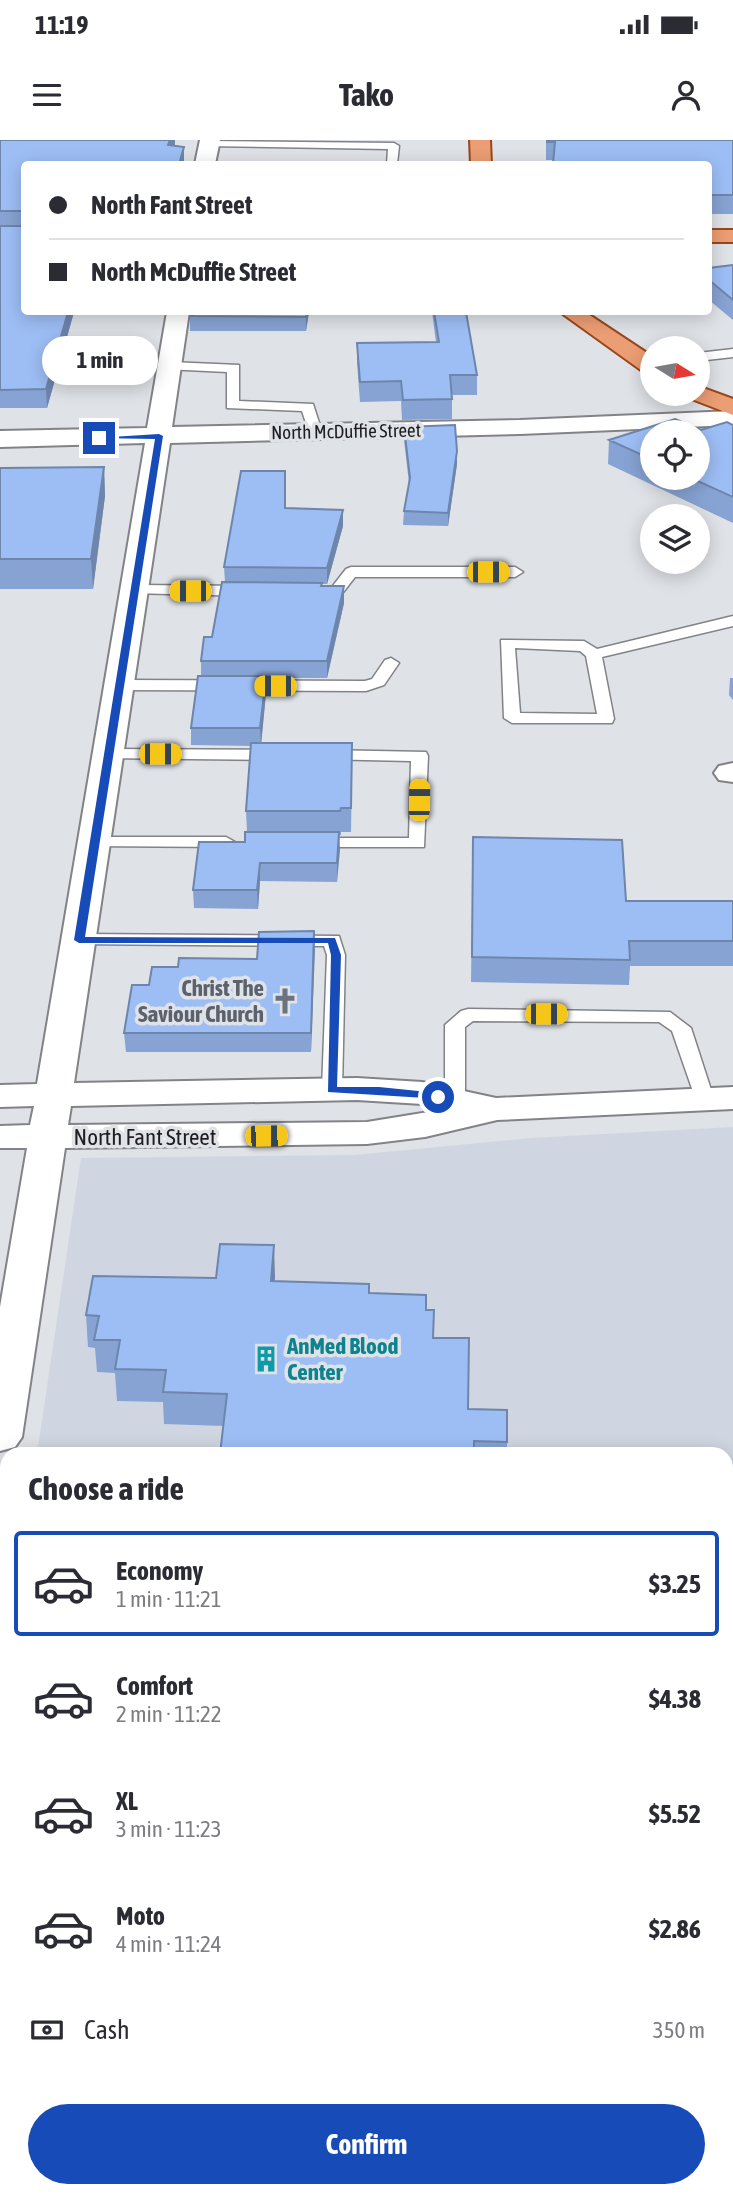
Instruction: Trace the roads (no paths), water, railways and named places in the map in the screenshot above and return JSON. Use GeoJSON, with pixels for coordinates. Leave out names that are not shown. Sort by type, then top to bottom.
{"type":"FeatureCollection","features":[{"type":"Feature","properties":{"kind":"main road"},"geometry":{"type":"LineString","coordinates":[[481,140],[481,161]]}},
{"type":"Feature","properties":{"kind":"main road"},"geometry":{"type":"LineString","coordinates":[[712,236],[733,236]]}},
{"type":"Feature","properties":{"kind":"main road"},"geometry":{"type":"LineString","coordinates":[[576,315],[640,357]]}},
{"type":"Feature","properties":{"kind":"main road"},"geometry":{"type":"LineString","coordinates":[[710,398],[733,408]]}},
{"type":"Feature","properties":{"kind":"street"},"geometry":{"type":"LineString","coordinates":[[206,161],[209,142]]}},
{"type":"Feature","properties":{"kind":"street"},"geometry":{"type":"LineString","coordinates":[[0,1437],[178,315]]}},
{"type":"Feature","properties":{"kind":"street","name":"North McDuffie Street"},"geometry":{"type":"LineString","coordinates":[[0,439],[733,418]]}},
{"type":"Feature","properties":{"kind":"street","name":"North Fant Street"},"geometry":{"type":"LineString","coordinates":[[0,1096],[332,1090],[422,1093],[497,1109]]}},
{"type":"Feature","properties":{"kind":"street","name":"North Fant Street"},"geometry":{"type":"LineString","coordinates":[[0,1137],[367,1133],[425,1126],[497,1109],[719,1098]]}},
{"type":"Feature","properties":{"kind":"lane"},"geometry":{"type":"LineString","coordinates":[[209,142],[394,146],[392,161]]}},
{"type":"Feature","properties":{"kind":"lane"},"geometry":{"type":"LineString","coordinates":[[710,356],[733,353]]}},
{"type":"Feature","properties":{"kind":"lane"},"geometry":{"type":"LineString","coordinates":[[170,366],[234,368],[232,405],[308,407],[315,432]]}},
{"type":"Feature","properties":{"kind":"lane"},"geometry":{"type":"LineString","coordinates":[[296,592],[336,592],[351,572],[515,572]]}},
{"type":"Feature","properties":{"kind":"lane"},"geometry":{"type":"LineString","coordinates":[[135,590],[270,592]]}},
{"type":"Feature","properties":{"kind":"lane"},"geometry":{"type":"LineString","coordinates":[[594,654],[733,621]]}},
{"type":"Feature","properties":{"kind":"lane"},"geometry":{"type":"LineString","coordinates":[[507,643],[584,646],[594,654],[606,719],[512,718],[507,643]]}},
{"type":"Feature","properties":{"kind":"lane"},"geometry":{"type":"LineString","coordinates":[[120,685],[366,686],[378,682],[391,663]]}},
{"type":"Feature","properties":{"kind":"lane"},"geometry":{"type":"LineString","coordinates":[[108,754],[420,756],[418,843],[298,842]]}},
{"type":"Feature","properties":{"kind":"lane"},"geometry":{"type":"LineString","coordinates":[[95,842],[245,842]]}},
{"type":"Feature","properties":{"kind":"lane"},"geometry":{"type":"LineString","coordinates":[[79,940],[332,940],[336,955],[332,1090]]}},
{"type":"Feature","properties":{"kind":"lane"},"geometry":{"type":"LineString","coordinates":[[455,1100],[455,1025],[468,1015],[663,1016],[681,1028],[719,1098]]}},
{"type":"Feature","properties":{"kind":"place","name":"Christ The Saviour Church"},"geometry":{"type":"Point","coordinates":[285,1001]}},
{"type":"Feature","properties":{"kind":"place","name":"AnMed Blood Center"},"geometry":{"type":"Point","coordinates":[266,1359]}}]}
